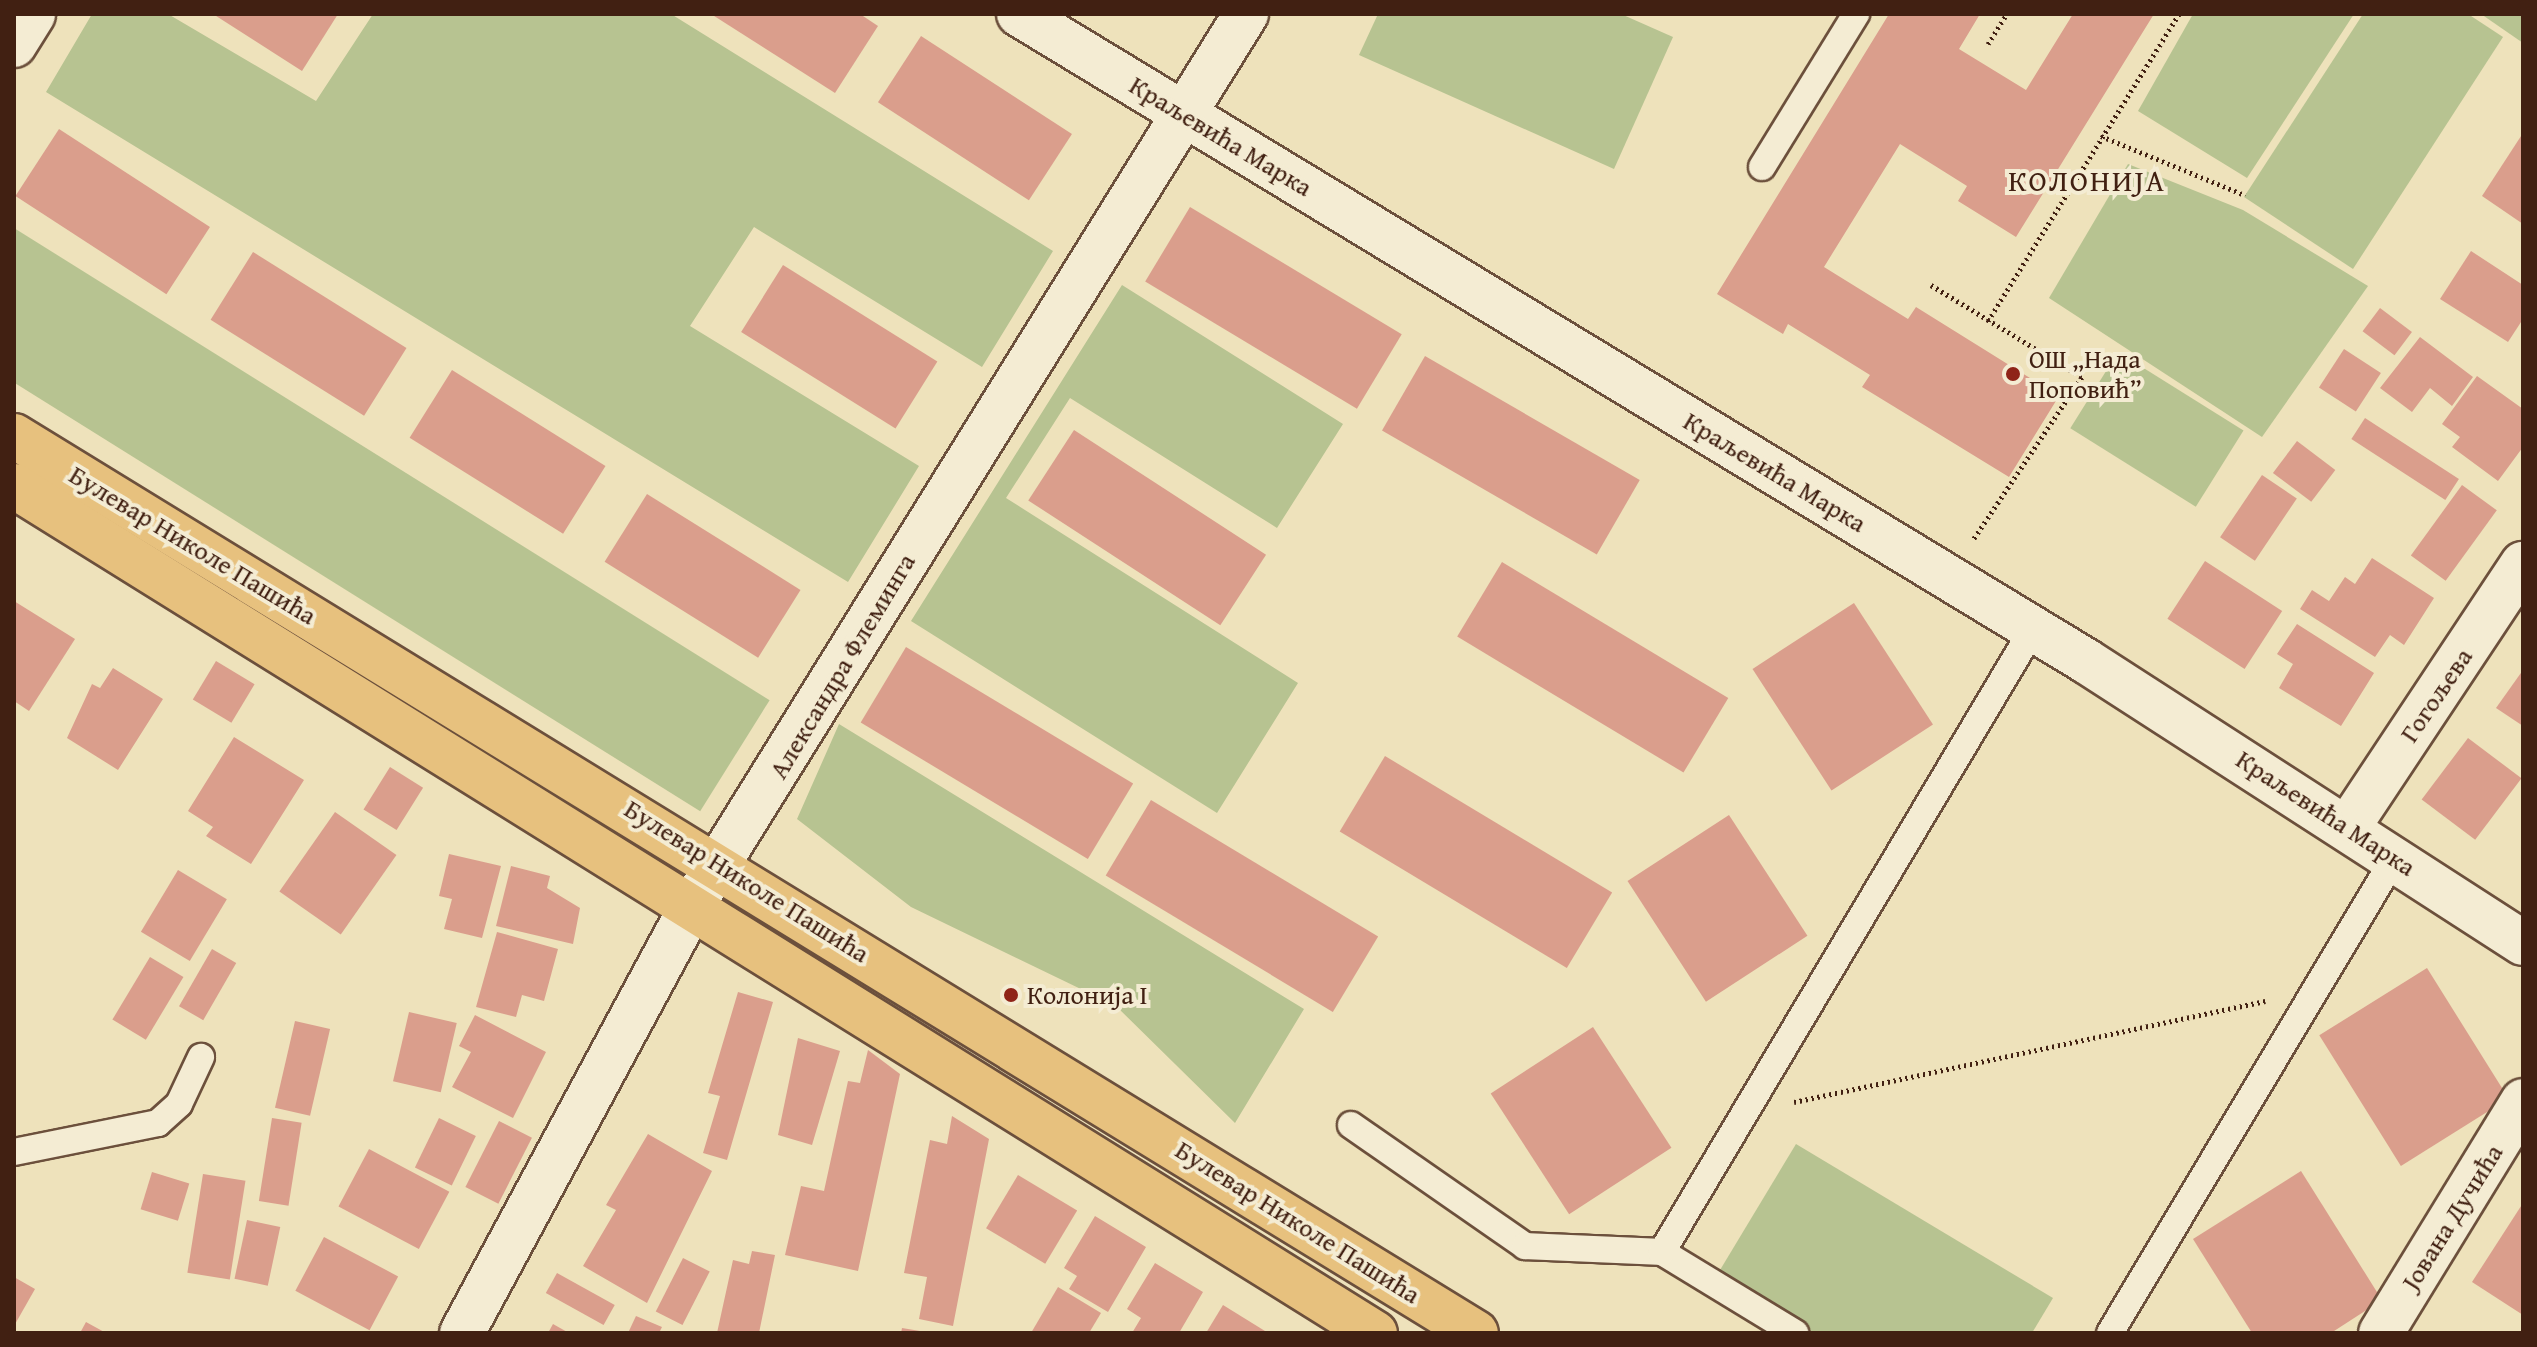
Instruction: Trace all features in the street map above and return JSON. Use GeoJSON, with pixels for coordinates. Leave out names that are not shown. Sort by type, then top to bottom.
{"type":"FeatureCollection","features":[{"type":"Feature","properties":{"kind":"main road","name":"Булевар Николе Пашића"},"geometry":{"type":"LineString","coordinates":[[14,436],[718,863],[1476,1333]]}},
{"type":"Feature","properties":{"kind":"main road","name":"Булевар Николе Пашића"},"geometry":{"type":"LineString","coordinates":[[14,486],[1375,1333]]}},
{"type":"Feature","properties":{"kind":"street"},"geometry":{"type":"LineString","coordinates":[[14,45],[33,14]]}},
{"type":"Feature","properties":{"kind":"street","name":"Краљевића Марка"},"geometry":{"type":"LineString","coordinates":[[1019,14],[1182,110],[2033,629],[2395,857],[2523,943]]}},
{"type":"Feature","properties":{"kind":"street","name":"Александра Флеминга"},"geometry":{"type":"LineString","coordinates":[[462,1333],[690,909],[1182,110],[1246,14]]}},
{"type":"Feature","properties":{"kind":"street","name":"Гогољева"},"geometry":{"type":"LineString","coordinates":[[2348,827],[2523,564]]}},
{"type":"Feature","properties":{"kind":"street","name":"Јована Дучића"},"geometry":{"type":"LineString","coordinates":[[2381,1333],[2523,1101]]}},
{"type":"Feature","properties":{"kind":"lane"},"geometry":{"type":"LineString","coordinates":[[1762,167],[1856,14]]}},
{"type":"Feature","properties":{"kind":"lane"},"geometry":{"type":"LineString","coordinates":[[1662,1252],[2033,629]]}},
{"type":"Feature","properties":{"kind":"lane"},"geometry":{"type":"LineString","coordinates":[[2110,1333],[2321,989],[2395,857]]}},
{"type":"Feature","properties":{"kind":"lane"},"geometry":{"type":"LineString","coordinates":[[14,1152],[158,1123],[179,1104],[201,1057]]}},
{"type":"Feature","properties":{"kind":"lane"},"geometry":{"type":"LineString","coordinates":[[1351,1125],[1525,1246],[1662,1252],[1795,1333]]}},
{"type":"Feature","properties":{"kind":"path"},"geometry":{"type":"LineString","coordinates":[[1988,44],[2007,14]]}},
{"type":"Feature","properties":{"kind":"path"},"geometry":{"type":"LineString","coordinates":[[1988,321],[2179,14]]}},
{"type":"Feature","properties":{"kind":"path"},"geometry":{"type":"LineString","coordinates":[[2101,136],[2245,195]]}},
{"type":"Feature","properties":{"kind":"path"},"geometry":{"type":"LineString","coordinates":[[1931,285],[2082,377],[1947,577]]}},
{"type":"Feature","properties":{"kind":"path"},"geometry":{"type":"LineString","coordinates":[[1745,1112],[2321,989]]}},
{"type":"Feature","properties":{"kind":"green space"},"geometry":{"type":"Polygon","coordinates":[[[92,14],[168,14],[316,101],[373,14],[671,14],[1053,251],[982,367],[754,227],[690,326],[919,466],[848,582],[46,92],[92,14]]]}},
{"type":"Feature","properties":{"kind":"green space"},"geometry":{"type":"Polygon","coordinates":[[[1378,14],[1621,14],[1673,37],[1614,169],[1359,55],[1378,14]]]}},
{"type":"Feature","properties":{"kind":"green space"},"geometry":{"type":"Polygon","coordinates":[[[2193,14],[2354,14],[2247,178],[2138,111],[2193,14]]]}},
{"type":"Feature","properties":{"kind":"green space"},"geometry":{"type":"Polygon","coordinates":[[[2363,14],[2468,14],[2503,37],[2353,269],[2244,197],[2363,14]]]}},
{"type":"Feature","properties":{"kind":"green space"},"geometry":{"type":"Polygon","coordinates":[[[2481,14],[2523,14],[2523,43],[2481,14]]]}},
{"type":"Feature","properties":{"kind":"green space"},"geometry":{"type":"Polygon","coordinates":[[[2128,164],[2243,210],[2368,286],[2262,437],[2049,298],[2128,164]]]}},
{"type":"Feature","properties":{"kind":"green space"},"geometry":{"type":"Polygon","coordinates":[[[14,228],[770,700],[700,811],[14,382],[14,228]]]}},
{"type":"Feature","properties":{"kind":"green space"},"geometry":{"type":"Polygon","coordinates":[[[1122,285],[1343,424],[1277,528],[1070,398],[1006,498],[1298,683],[1217,813],[911,621],[1122,285]]]}},
{"type":"Feature","properties":{"kind":"green space"},"geometry":{"type":"Polygon","coordinates":[[[2118,352],[2244,430],[2196,507],[2070,428],[2118,352]]]}},
{"type":"Feature","properties":{"kind":"green space"},"geometry":{"type":"Polygon","coordinates":[[[839,724],[1304,1009],[1235,1123],[1116,1006],[911,907],[797,819],[839,724]]]}},
{"type":"Feature","properties":{"kind":"green space"},"geometry":{"type":"Polygon","coordinates":[[[1796,1144],[2053,1298],[2032,1333],[1803,1333],[1714,1280],[1796,1144]]]}},
{"type":"Feature","properties":{"kind":"building"},"geometry":{"type":"Polygon","coordinates":[[[213,14],[338,14],[302,71],[213,14]]]}},
{"type":"Feature","properties":{"kind":"building"},"geometry":{"type":"Polygon","coordinates":[[[711,14],[860,14],[878,26],[835,93],[711,14]]]}},
{"type":"Feature","properties":{"kind":"building"},"geometry":{"type":"Polygon","coordinates":[[[1889,14],[1980,14],[1959,49],[2026,90],[2073,14],[2154,14],[2016,237],[1958,201],[1967,186],[1900,144],[1824,267],[1908,319],[1916,307],[2059,396],[2009,477],[1862,387],[1870,375],[1788,324],[1783,334],[1717,294],[1889,14]]]}},
{"type":"Feature","properties":{"kind":"building"},"geometry":{"type":"Polygon","coordinates":[[[921,36],[1072,134],[1029,200],[878,102],[921,36]]]}},
{"type":"Feature","properties":{"kind":"building"},"geometry":{"type":"Polygon","coordinates":[[[59,129],[210,227],[166,294],[15,196],[59,129]]]}},
{"type":"Feature","properties":{"kind":"building"},"geometry":{"type":"Polygon","coordinates":[[[2523,133],[2523,224],[2482,196],[2523,133]]]}},
{"type":"Feature","properties":{"kind":"building"},"geometry":{"type":"Polygon","coordinates":[[[1190,207],[1402,334],[1357,409],[1145,282],[1190,207]]]}},
{"type":"Feature","properties":{"kind":"building"},"geometry":{"type":"Polygon","coordinates":[[[2471,251],[2523,285],[2523,319],[2508,342],[2440,299],[2471,251]]]}},
{"type":"Feature","properties":{"kind":"building"},"geometry":{"type":"Polygon","coordinates":[[[253,252],[406,348],[364,416],[211,320],[253,252]]]}},
{"type":"Feature","properties":{"kind":"building"},"geometry":{"type":"Polygon","coordinates":[[[783,265],[937,361],[895,428],[741,332],[783,265]]]}},
{"type":"Feature","properties":{"kind":"building"},"geometry":{"type":"Polygon","coordinates":[[[2380,308],[2412,332],[2394,355],[2363,331],[2380,308]]]}},
{"type":"Feature","properties":{"kind":"building"},"geometry":{"type":"Polygon","coordinates":[[[2420,337],[2473,377],[2452,406],[2430,388],[2412,412],[2380,388],[2420,337]]]}},
{"type":"Feature","properties":{"kind":"building"},"geometry":{"type":"Polygon","coordinates":[[[2344,349],[2381,373],[2356,412],[2319,388],[2344,349]]]}},
{"type":"Feature","properties":{"kind":"building"},"geometry":{"type":"Polygon","coordinates":[[[1425,356],[1640,480],[1597,554],[1382,430],[1425,356]]]}},
{"type":"Feature","properties":{"kind":"building"},"geometry":{"type":"Polygon","coordinates":[[[452,370],[605,466],[563,534],[410,438],[452,370]]]}},
{"type":"Feature","properties":{"kind":"building"},"geometry":{"type":"Polygon","coordinates":[[[2477,376],[2523,409],[2523,447],[2498,481],[2452,447],[2460,437],[2442,424],[2477,376]]]}},
{"type":"Feature","properties":{"kind":"building"},"geometry":{"type":"Polygon","coordinates":[[[2365,418],[2459,479],[2445,500],[2351,439],[2365,418]]]}},
{"type":"Feature","properties":{"kind":"building"},"geometry":{"type":"Polygon","coordinates":[[[1074,430],[1266,555],[1220,625],[1028,500],[1074,430]]]}},
{"type":"Feature","properties":{"kind":"building"},"geometry":{"type":"Polygon","coordinates":[[[2297,441],[2335,470],[2311,502],[2273,473],[2297,441]]]}},
{"type":"Feature","properties":{"kind":"building"},"geometry":{"type":"Polygon","coordinates":[[[2262,475],[2297,498],[2255,561],[2220,537],[2262,475]]]}},
{"type":"Feature","properties":{"kind":"building"},"geometry":{"type":"Polygon","coordinates":[[[2462,485],[2497,510],[2446,581],[2411,555],[2462,485]]]}},
{"type":"Feature","properties":{"kind":"building"},"geometry":{"type":"Polygon","coordinates":[[[647,494],[800,590],[758,658],[605,562],[647,494]]]}},
{"type":"Feature","properties":{"kind":"building"},"geometry":{"type":"Polygon","coordinates":[[[2372,558],[2434,598],[2404,645],[2390,635],[2375,657],[2300,609],[2312,590],[2329,601],[2345,577],[2355,584],[2372,558]]]}},
{"type":"Feature","properties":{"kind":"building"},"geometry":{"type":"Polygon","coordinates":[[[2205,561],[2282,611],[2245,669],[2167,619],[2205,561]]]}},
{"type":"Feature","properties":{"kind":"building"},"geometry":{"type":"Polygon","coordinates":[[[1502,562],[1728,698],[1683,773],[1457,637],[1502,562]]]}},
{"type":"Feature","properties":{"kind":"building"},"geometry":{"type":"Polygon","coordinates":[[[14,601],[75,639],[29,711],[14,701],[14,601]]]}},
{"type":"Feature","properties":{"kind":"building"},"geometry":{"type":"Polygon","coordinates":[[[1854,603],[1933,725],[1831,791],[1753,669],[1854,603]]]}},
{"type":"Feature","properties":{"kind":"building"},"geometry":{"type":"Polygon","coordinates":[[[2297,624],[2374,673],[2341,726],[2279,688],[2293,664],[2277,654],[2297,624]]]}},
{"type":"Feature","properties":{"kind":"building"},"geometry":{"type":"Polygon","coordinates":[[[906,647],[1133,783],[1088,859],[861,722],[906,647]]]}},
{"type":"Feature","properties":{"kind":"building"},"geometry":{"type":"Polygon","coordinates":[[[216,661],[255,684],[231,723],[193,700],[216,661]]]}},
{"type":"Feature","properties":{"kind":"building"},"geometry":{"type":"Polygon","coordinates":[[[113,668],[163,699],[118,770],[67,738],[92,684],[100,688],[113,668]]]}},
{"type":"Feature","properties":{"kind":"building"},"geometry":{"type":"Polygon","coordinates":[[[2523,670],[2523,726],[2496,708],[2523,670]]]}},
{"type":"Feature","properties":{"kind":"building"},"geometry":{"type":"Polygon","coordinates":[[[234,737],[304,780],[251,864],[206,836],[213,827],[188,811],[234,737]]]}},
{"type":"Feature","properties":{"kind":"building"},"geometry":{"type":"Polygon","coordinates":[[[2468,738],[2522,778],[2475,840],[2422,799],[2468,738]]]}},
{"type":"Feature","properties":{"kind":"building"},"geometry":{"type":"Polygon","coordinates":[[[1385,756],[1612,892],[1567,968],[1340,831],[1385,756]]]}},
{"type":"Feature","properties":{"kind":"building"},"geometry":{"type":"Polygon","coordinates":[[[390,767],[423,788],[397,830],[364,809],[390,767]]]}},
{"type":"Feature","properties":{"kind":"building"},"geometry":{"type":"Polygon","coordinates":[[[1151,800],[1378,936],[1333,1012],[1106,875],[1151,800]]]}},
{"type":"Feature","properties":{"kind":"building"},"geometry":{"type":"Polygon","coordinates":[[[335,812],[396,855],[341,934],[279,891],[335,812]]]}},
{"type":"Feature","properties":{"kind":"building"},"geometry":{"type":"Polygon","coordinates":[[[1729,815],[1807,936],[1706,1002],[1628,881],[1729,815]]]}},
{"type":"Feature","properties":{"kind":"building"},"geometry":{"type":"Polygon","coordinates":[[[449,854],[501,866],[482,938],[444,929],[452,899],[439,896],[449,854]]]}},
{"type":"Feature","properties":{"kind":"building"},"geometry":{"type":"Polygon","coordinates":[[[511,866],[550,876],[547,888],[580,908],[573,944],[496,926],[511,866]]]}},
{"type":"Feature","properties":{"kind":"building"},"geometry":{"type":"Polygon","coordinates":[[[178,870],[227,899],[190,961],[141,932],[178,870]]]}},
{"type":"Feature","properties":{"kind":"building"},"geometry":{"type":"Polygon","coordinates":[[[497,932],[558,949],[544,1001],[522,995],[516,1017],[476,1007],[497,932]]]}},
{"type":"Feature","properties":{"kind":"building"},"geometry":{"type":"Polygon","coordinates":[[[212,949],[236,963],[203,1020],[179,1006],[212,949]]]}},
{"type":"Feature","properties":{"kind":"building"},"geometry":{"type":"Polygon","coordinates":[[[150,957],[183,977],[146,1040],[112,1020],[150,957]]]}},
{"type":"Feature","properties":{"kind":"building"},"geometry":{"type":"Polygon","coordinates":[[[2427,968],[2509,1099],[2401,1166],[2319,1035],[2427,968]]]}},
{"type":"Feature","properties":{"kind":"building"},"geometry":{"type":"Polygon","coordinates":[[[738,992],[773,1002],[727,1160],[703,1153],[720,1096],[708,1093],[738,992]]]}},
{"type":"Feature","properties":{"kind":"building"},"geometry":{"type":"Polygon","coordinates":[[[409,1012],[457,1023],[441,1092],[393,1081],[409,1012]]]}},
{"type":"Feature","properties":{"kind":"building"},"geometry":{"type":"Polygon","coordinates":[[[475,1015],[546,1052],[513,1118],[452,1087],[471,1052],[459,1046],[475,1015]]]}},
{"type":"Feature","properties":{"kind":"building"},"geometry":{"type":"Polygon","coordinates":[[[295,1021],[330,1029],[310,1116],[275,1108],[295,1021]]]}},
{"type":"Feature","properties":{"kind":"building"},"geometry":{"type":"Polygon","coordinates":[[[1593,1027],[1671,1148],[1569,1214],[1491,1093],[1593,1027]]]}},
{"type":"Feature","properties":{"kind":"building"},"geometry":{"type":"Polygon","coordinates":[[[798,1038],[840,1051],[812,1145],[778,1135],[798,1038]]]}},
{"type":"Feature","properties":{"kind":"building"},"geometry":{"type":"Polygon","coordinates":[[[868,1050],[900,1074],[858,1271],[785,1255],[801,1186],[824,1191],[848,1081],[860,1083],[868,1050]]]}},
{"type":"Feature","properties":{"kind":"building"},"geometry":{"type":"Polygon","coordinates":[[[952,1116],[989,1139],[953,1326],[919,1319],[927,1277],[904,1273],[930,1140],[947,1144],[952,1116]]]}},
{"type":"Feature","properties":{"kind":"building"},"geometry":{"type":"Polygon","coordinates":[[[272,1118],[302,1123],[288,1206],[259,1201],[272,1118]]]}},
{"type":"Feature","properties":{"kind":"building"},"geometry":{"type":"Polygon","coordinates":[[[439,1118],[476,1136],[452,1185],[415,1167],[439,1118]]]}},
{"type":"Feature","properties":{"kind":"building"},"geometry":{"type":"Polygon","coordinates":[[[499,1121],[532,1138],[498,1204],[465,1187],[499,1121]]]}},
{"type":"Feature","properties":{"kind":"building"},"geometry":{"type":"Polygon","coordinates":[[[648,1134],[712,1171],[647,1303],[583,1266],[616,1210],[606,1205],[648,1134]]]}},
{"type":"Feature","properties":{"kind":"building"},"geometry":{"type":"Polygon","coordinates":[[[369,1149],[449,1192],[419,1249],[338,1206],[369,1149]]]}},
{"type":"Feature","properties":{"kind":"building"},"geometry":{"type":"Polygon","coordinates":[[[2301,1171],[2382,1300],[2331,1333],[2252,1333],[2193,1239],[2301,1171]]]}},
{"type":"Feature","properties":{"kind":"building"},"geometry":{"type":"Polygon","coordinates":[[[152,1172],[189,1183],[178,1221],[141,1209],[152,1172]]]}},
{"type":"Feature","properties":{"kind":"building"},"geometry":{"type":"Polygon","coordinates":[[[203,1174],[245,1181],[230,1279],[187,1273],[203,1174]]]}},
{"type":"Feature","properties":{"kind":"building"},"geometry":{"type":"Polygon","coordinates":[[[1018,1175],[1077,1211],[1045,1264],[986,1228],[1018,1175]]]}},
{"type":"Feature","properties":{"kind":"building"},"geometry":{"type":"Polygon","coordinates":[[[2523,1203],[2523,1315],[2472,1282],[2523,1203]]]}},
{"type":"Feature","properties":{"kind":"building"},"geometry":{"type":"Polygon","coordinates":[[[1095,1216],[1146,1247],[1108,1312],[1069,1289],[1077,1276],[1064,1268],[1095,1216]]]}},
{"type":"Feature","properties":{"kind":"building"},"geometry":{"type":"Polygon","coordinates":[[[247,1220],[280,1227],[268,1286],[235,1279],[247,1220]]]}},
{"type":"Feature","properties":{"kind":"building"},"geometry":{"type":"Polygon","coordinates":[[[324,1237],[398,1276],[370,1330],[295,1291],[324,1237]]]}},
{"type":"Feature","properties":{"kind":"building"},"geometry":{"type":"Polygon","coordinates":[[[752,1251],[775,1255],[759,1333],[717,1333],[733,1260],[749,1264],[752,1251]]]}},
{"type":"Feature","properties":{"kind":"building"},"geometry":{"type":"Polygon","coordinates":[[[683,1258],[710,1272],[682,1325],[656,1311],[683,1258]]]}},
{"type":"Feature","properties":{"kind":"building"},"geometry":{"type":"Polygon","coordinates":[[[1155,1263],[1203,1292],[1179,1333],[1132,1333],[1141,1318],[1127,1309],[1155,1263]]]}},
{"type":"Feature","properties":{"kind":"building"},"geometry":{"type":"Polygon","coordinates":[[[557,1273],[615,1305],[604,1325],[546,1293],[557,1273]]]}},
{"type":"Feature","properties":{"kind":"building"},"geometry":{"type":"Polygon","coordinates":[[[14,1277],[35,1289],[14,1326],[14,1277]]]}},
{"type":"Feature","properties":{"kind":"building"},"geometry":{"type":"Polygon","coordinates":[[[1058,1287],[1101,1313],[1089,1333],[1031,1333],[1058,1287]]]}},
{"type":"Feature","properties":{"kind":"building"},"geometry":{"type":"Polygon","coordinates":[[[1223,1305],[1265,1331],[1264,1333],[1206,1333],[1223,1305]]]}},
{"type":"Feature","properties":{"kind":"building"},"geometry":{"type":"Polygon","coordinates":[[[636,1316],[662,1327],[659,1333],[628,1333],[636,1316]]]}},
{"type":"Feature","properties":{"kind":"building"},"geometry":{"type":"Polygon","coordinates":[[[86,1322],[106,1333],[80,1333],[86,1322]]]}},
{"type":"Feature","properties":{"kind":"building"},"geometry":{"type":"Polygon","coordinates":[[[553,1324],[569,1333],[548,1333],[553,1324]]]}},
{"type":"Feature","properties":{"kind":"building"},"geometry":{"type":"Polygon","coordinates":[[[902,1328],[920,1331],[920,1333],[901,1333],[902,1328]]]}},
{"type":"Feature","properties":{"kind":"place","name":"ОШ „Нада Поповић”"},"geometry":{"type":"Point","coordinates":[2013,374]}},
{"type":"Feature","properties":{"kind":"place","name":"Колонија I"},"geometry":{"type":"Point","coordinates":[1011,995]}},
{"type":"Feature","properties":{"kind":"district","name":"КОЛОНИЈА"},"geometry":{"type":"Point","coordinates":[2087,180]}}]}
